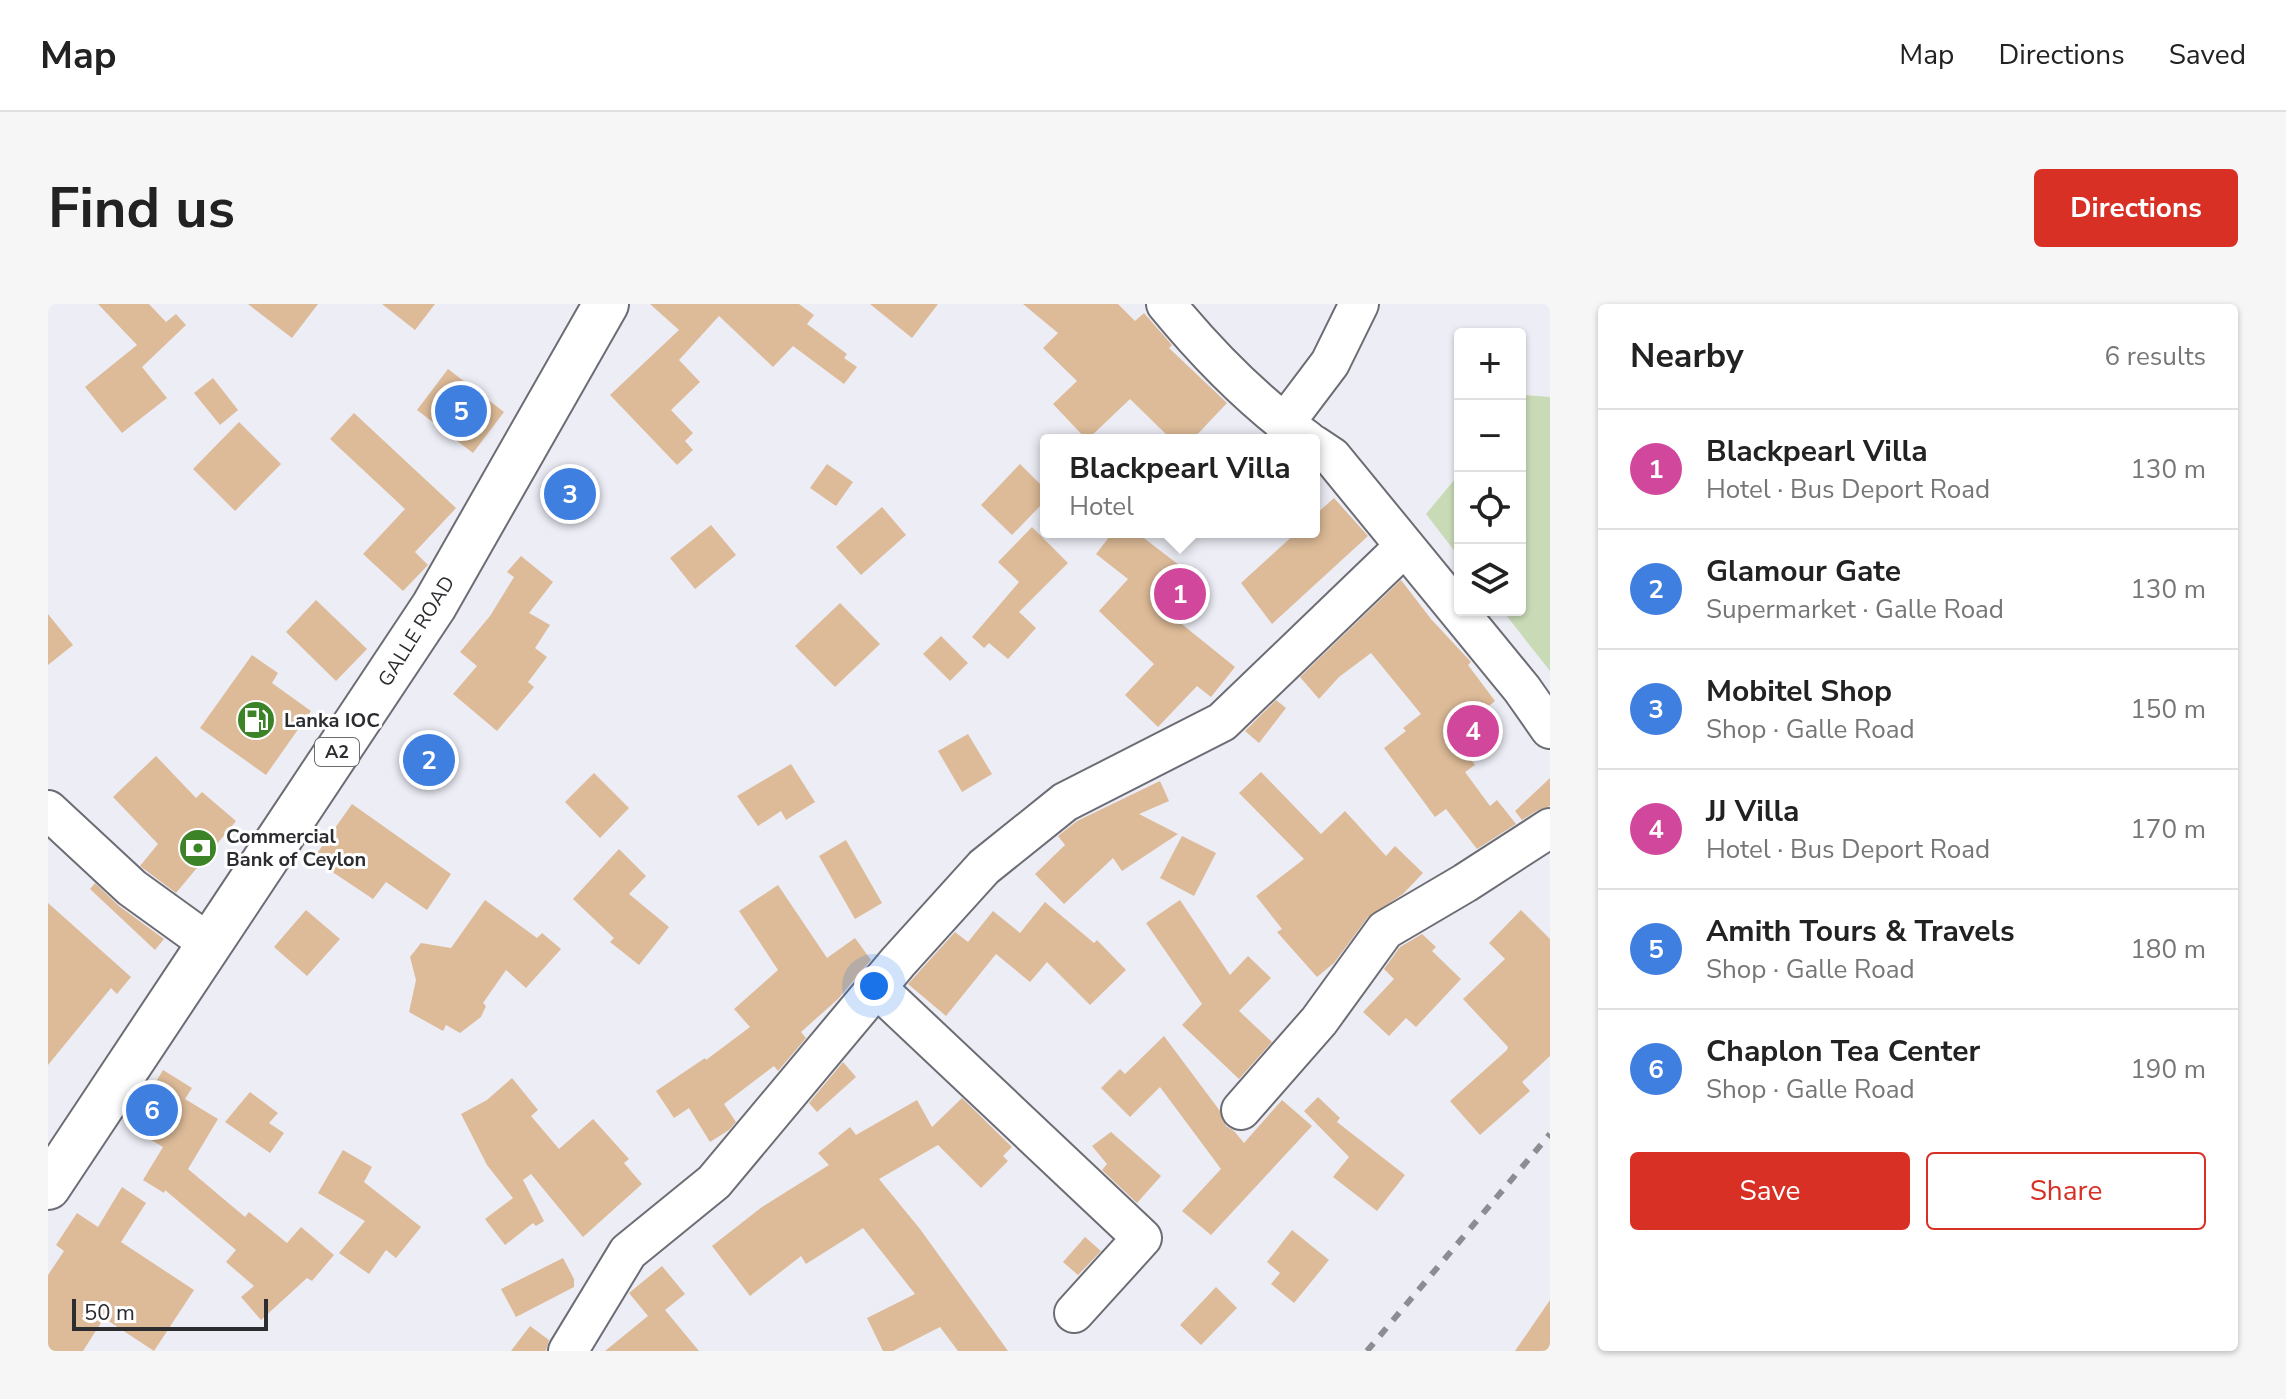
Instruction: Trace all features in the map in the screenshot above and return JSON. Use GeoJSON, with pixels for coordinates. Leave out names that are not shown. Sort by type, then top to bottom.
{"type":"FeatureCollection","features":[{"type":"Feature","properties":{"kind":"highway","name":"GALLE ROAD"},"geometry":{"type":"LineString","coordinates":[[48,1187],[434,606],[606,304]]}},
{"type":"Feature","properties":{"kind":"street"},"geometry":{"type":"LineString","coordinates":[[1166,304],[1201,347],[1300,434]]}},
{"type":"Feature","properties":{"kind":"street"},"geometry":{"type":"LineString","coordinates":[[1303,434],[1330,363],[1359,304]]}},
{"type":"Feature","properties":{"kind":"street"},"geometry":{"type":"LineString","coordinates":[[1320,449],[1332,457],[1522,689],[1550,729]]}},
{"type":"Feature","properties":{"kind":"street"},"geometry":{"type":"LineString","coordinates":[[568,1351],[628,1252],[714,1182],[876,987],[984,867],[1065,802],[1222,722],[1404,547]]}},
{"type":"Feature","properties":{"kind":"street"},"geometry":{"type":"LineString","coordinates":[[48,810],[132,888],[211,945]]}},
{"type":"Feature","properties":{"kind":"street"},"geometry":{"type":"LineString","coordinates":[[1241,1110],[1319,1021],[1385,930],[1550,828]]}},
{"type":"Feature","properties":{"kind":"street"},"geometry":{"type":"LineString","coordinates":[[876,987],[1142,1238],[1074,1313]]}},
{"type":"Feature","properties":{"kind":"green space"},"geometry":{"type":"Polygon","coordinates":[[[1526,395],[1550,397],[1550,671],[1507,616],[1526,616],[1526,395]]]}},
{"type":"Feature","properties":{"kind":"green space"},"geometry":{"type":"Polygon","coordinates":[[[1454,480],[1454,550],[1426,514],[1454,480]]]}},
{"type":"Feature","properties":{"kind":"building"},"geometry":{"type":"Polygon","coordinates":[[[98,304],[149,304],[166,322],[176,314],[186,325],[142,367],[167,398],[122,433],[85,387],[137,345],[98,304]]]}},
{"type":"Feature","properties":{"kind":"building"},"geometry":{"type":"Polygon","coordinates":[[[248,304],[318,304],[292,338],[248,304]]]}},
{"type":"Feature","properties":{"kind":"building"},"geometry":{"type":"Polygon","coordinates":[[[382,304],[435,304],[415,330],[382,304]]]}},
{"type":"Feature","properties":{"kind":"building"},"geometry":{"type":"Polygon","coordinates":[[[650,304],[799,304],[814,315],[807,324],[847,354],[844,358],[857,367],[844,384],[793,346],[773,367],[719,316],[679,360],[700,382],[671,410],[693,433],[685,441],[693,450],[677,465],[610,395],[679,330],[650,304]]]}},
{"type":"Feature","properties":{"kind":"building"},"geometry":{"type":"Polygon","coordinates":[[[870,304],[938,304],[912,338],[870,304]]]}},
{"type":"Feature","properties":{"kind":"building"},"geometry":{"type":"Polygon","coordinates":[[[1023,304],[1118,304],[1135,321],[1144,313],[1172,345],[1169,348],[1227,403],[1198,434],[1166,434],[1130,399],[1093,434],[1081,434],[1053,404],[1077,381],[1043,348],[1058,333],[1023,304]]]}},
{"type":"Feature","properties":{"kind":"building"},"geometry":{"type":"Polygon","coordinates":[[[448,369],[504,412],[473,453],[417,410],[448,369]]]}},
{"type":"Feature","properties":{"kind":"building"},"geometry":{"type":"Polygon","coordinates":[[[213,378],[238,410],[220,425],[194,393],[213,378]]]}},
{"type":"Feature","properties":{"kind":"building"},"geometry":{"type":"Polygon","coordinates":[[[354,413],[456,508],[415,552],[428,565],[403,591],[363,554],[405,509],[330,439],[354,413]]]}},
{"type":"Feature","properties":{"kind":"building"},"geometry":{"type":"Polygon","coordinates":[[[239,422],[281,464],[235,511],[193,469],[239,422]]]}},
{"type":"Feature","properties":{"kind":"building"},"geometry":{"type":"Polygon","coordinates":[[[827,464],[853,482],[836,506],[810,488],[827,464]]]}},
{"type":"Feature","properties":{"kind":"building"},"geometry":{"type":"Polygon","coordinates":[[[1020,464],[1040,484],[1040,506],[1012,535],[981,505],[1020,464]]]}},
{"type":"Feature","properties":{"kind":"building"},"geometry":{"type":"Polygon","coordinates":[[[560,465],[599,502],[578,523],[540,487],[560,465]]]}},
{"type":"Feature","properties":{"kind":"building"},"geometry":{"type":"Polygon","coordinates":[[[1334,498],[1368,536],[1272,624],[1241,583],[1290,538],[1320,538],[1320,511],[1334,498]]]}},
{"type":"Feature","properties":{"kind":"building"},"geometry":{"type":"Polygon","coordinates":[[[882,507],[906,535],[861,575],[836,547],[882,507]]]}},
{"type":"Feature","properties":{"kind":"building"},"geometry":{"type":"Polygon","coordinates":[[[711,525],[736,555],[695,589],[670,558],[711,525]]]}},
{"type":"Feature","properties":{"kind":"building"},"geometry":{"type":"Polygon","coordinates":[[[1032,527],[1068,563],[1019,612],[1036,628],[1008,659],[989,643],[984,648],[972,637],[1019,582],[998,562],[1032,527]]]}},
{"type":"Feature","properties":{"kind":"building"},"geometry":{"type":"Polygon","coordinates":[[[1108,538],[1144,538],[1205,585],[1178,621],[1235,667],[1211,697],[1197,686],[1158,727],[1125,695],[1154,664],[1099,611],[1128,579],[1096,554],[1108,538]]]}},
{"type":"Feature","properties":{"kind":"building"},"geometry":{"type":"Polygon","coordinates":[[[521,556],[553,582],[529,613],[550,625],[535,648],[547,657],[528,682],[534,687],[497,731],[453,694],[477,666],[460,652],[490,616],[514,577],[507,572],[521,556]]]}},
{"type":"Feature","properties":{"kind":"building"},"geometry":{"type":"Polygon","coordinates":[[[1401,580],[1431,619],[1471,662],[1468,665],[1495,701],[1453,735],[1475,765],[1465,772],[1490,806],[1497,800],[1516,824],[1477,849],[1446,809],[1435,817],[1384,748],[1421,714],[1371,653],[1339,677],[1319,699],[1300,677],[1401,580]]]}},
{"type":"Feature","properties":{"kind":"building"},"geometry":{"type":"Polygon","coordinates":[[[316,600],[367,649],[336,681],[286,632],[316,600]]]}},
{"type":"Feature","properties":{"kind":"building"},"geometry":{"type":"Polygon","coordinates":[[[840,603],[880,644],[835,687],[795,646],[840,603]]]}},
{"type":"Feature","properties":{"kind":"building"},"geometry":{"type":"Polygon","coordinates":[[[48,614],[73,645],[48,665],[48,614]]]}},
{"type":"Feature","properties":{"kind":"building"},"geometry":{"type":"Polygon","coordinates":[[[941,636],[968,663],[950,681],[923,654],[941,636]]]}},
{"type":"Feature","properties":{"kind":"building","name":"Lanka IOC"},"geometry":{"type":"Polygon","coordinates":[[[252,655],[278,673],[272,683],[311,711],[266,775],[200,728],[252,655]]]}},
{"type":"Feature","properties":{"kind":"building"},"geometry":{"type":"Polygon","coordinates":[[[1276,700],[1286,708],[1259,743],[1245,731],[1276,700]]]}},
{"type":"Feature","properties":{"kind":"building"},"geometry":{"type":"Polygon","coordinates":[[[968,734],[992,774],[962,792],[938,751],[968,734]]]}},
{"type":"Feature","properties":{"kind":"building"},"geometry":{"type":"Polygon","coordinates":[[[156,756],[196,798],[202,792],[236,821],[176,893],[140,866],[158,844],[113,797],[156,756]]]}},
{"type":"Feature","properties":{"kind":"building"},"geometry":{"type":"Polygon","coordinates":[[[791,764],[815,802],[786,820],[781,811],[758,826],[737,796],[791,764]]]}},
{"type":"Feature","properties":{"kind":"building"},"geometry":{"type":"Polygon","coordinates":[[[1261,772],[1321,834],[1345,811],[1386,856],[1395,846],[1423,873],[1403,894],[1368,917],[1334,963],[1317,977],[1277,932],[1282,929],[1256,896],[1304,859],[1239,793],[1261,772]]]}},
{"type":"Feature","properties":{"kind":"building"},"geometry":{"type":"Polygon","coordinates":[[[594,773],[629,808],[600,838],[565,802],[594,773]]]}},
{"type":"Feature","properties":{"kind":"building"},"geometry":{"type":"Polygon","coordinates":[[[1550,778],[1550,806],[1522,820],[1515,811],[1550,778]]]}},
{"type":"Feature","properties":{"kind":"building"},"geometry":{"type":"Polygon","coordinates":[[[1160,781],[1169,801],[1139,814],[1178,834],[1122,871],[1113,858],[1064,904],[1035,874],[1065,845],[1058,836],[1077,821],[1160,781]]]}},
{"type":"Feature","properties":{"kind":"building"},"geometry":{"type":"Polygon","coordinates":[[[352,804],[451,874],[427,910],[386,882],[373,899],[313,859],[352,804]]]}},
{"type":"Feature","properties":{"kind":"building"},"geometry":{"type":"Polygon","coordinates":[[[1182,836],[1216,853],[1194,896],[1160,878],[1182,836]]]}},
{"type":"Feature","properties":{"kind":"building"},"geometry":{"type":"Polygon","coordinates":[[[846,840],[882,903],[855,919],[819,856],[846,840]]]}},
{"type":"Feature","properties":{"kind":"building"},"geometry":{"type":"Polygon","coordinates":[[[619,849],[646,876],[629,894],[669,927],[639,965],[610,942],[614,938],[573,899],[619,849]]]}},
{"type":"Feature","properties":{"kind":"building"},"geometry":{"type":"Polygon","coordinates":[[[95,883],[119,906],[164,939],[155,950],[90,889],[95,883]]]}},
{"type":"Feature","properties":{"kind":"building"},"geometry":{"type":"Polygon","coordinates":[[[778,885],[827,958],[855,938],[871,960],[838,999],[801,1032],[806,1038],[778,1071],[774,1066],[724,1104],[736,1122],[710,1142],[689,1108],[674,1118],[656,1091],[706,1060],[750,1027],[734,1009],[778,970],[739,911],[778,885]]]}},
{"type":"Feature","properties":{"kind":"building"},"geometry":{"type":"Polygon","coordinates":[[[485,900],[537,938],[542,933],[561,949],[526,988],[506,970],[483,1003],[486,1006],[481,1017],[460,1033],[446,1025],[443,1031],[409,1012],[416,980],[410,957],[421,943],[451,948],[485,900]]]}},
{"type":"Feature","properties":{"kind":"building"},"geometry":{"type":"Polygon","coordinates":[[[1180,900],[1230,975],[1248,956],[1271,978],[1239,1011],[1272,1042],[1239,1079],[1182,1025],[1202,1004],[1146,923],[1180,900]]]}},
{"type":"Feature","properties":{"kind":"building"},"geometry":{"type":"Polygon","coordinates":[[[1045,902],[1094,943],[1097,940],[1126,970],[1090,1005],[1047,962],[1030,982],[996,954],[946,1016],[908,984],[955,932],[968,942],[993,911],[1020,933],[1045,902]]]}},
{"type":"Feature","properties":{"kind":"building"},"geometry":{"type":"Polygon","coordinates":[[[48,903],[131,977],[117,994],[111,988],[48,1065],[48,903]]]}},
{"type":"Feature","properties":{"kind":"building"},"geometry":{"type":"Polygon","coordinates":[[[306,910],[340,939],[307,976],[274,947],[306,910]]]}},
{"type":"Feature","properties":{"kind":"building"},"geometry":{"type":"Polygon","coordinates":[[[1521,910],[1550,939],[1550,1056],[1522,1082],[1530,1091],[1480,1135],[1450,1101],[1508,1047],[1463,999],[1505,959],[1489,943],[1521,910]]]}},
{"type":"Feature","properties":{"kind":"building"},"geometry":{"type":"Polygon","coordinates":[[[1422,934],[1436,947],[1432,951],[1461,979],[1416,1027],[1406,1018],[1389,1036],[1363,1012],[1394,979],[1384,969],[1400,947],[1422,934]]]}},
{"type":"Feature","properties":{"kind":"building"},"geometry":{"type":"Polygon","coordinates":[[[1164,1036],[1220,1111],[1226,1126],[1244,1143],[1282,1100],[1312,1126],[1211,1235],[1182,1211],[1221,1169],[1160,1087],[1130,1117],[1101,1088],[1120,1069],[1125,1074],[1164,1036]]]}},
{"type":"Feature","properties":{"kind":"building"},"geometry":{"type":"Polygon","coordinates":[[[843,1062],[856,1077],[817,1112],[809,1103],[843,1062]]]}},
{"type":"Feature","properties":{"kind":"building"},"geometry":{"type":"Polygon","coordinates":[[[163,1070],[192,1088],[185,1099],[218,1119],[188,1169],[245,1217],[249,1212],[287,1243],[301,1227],[334,1255],[312,1281],[307,1278],[261,1320],[241,1297],[254,1286],[226,1262],[236,1250],[165,1190],[164,1193],[143,1180],[163,1147],[129,1127],[163,1070]]]}},
{"type":"Feature","properties":{"kind":"building"},"geometry":{"type":"Polygon","coordinates":[[[512,1078],[538,1110],[531,1116],[559,1149],[593,1119],[629,1159],[624,1163],[642,1184],[583,1237],[531,1174],[523,1180],[544,1221],[536,1226],[533,1223],[505,1245],[485,1219],[513,1198],[487,1165],[461,1114],[487,1100],[512,1078]]]}},
{"type":"Feature","properties":{"kind":"building"},"geometry":{"type":"Polygon","coordinates":[[[250,1092],[278,1113],[269,1123],[284,1133],[270,1153],[225,1122],[250,1092]]]}},
{"type":"Feature","properties":{"kind":"building"},"geometry":{"type":"Polygon","coordinates":[[[1318,1097],[1340,1118],[1337,1122],[1405,1175],[1377,1211],[1333,1177],[1349,1157],[1304,1111],[1318,1097]]]}},
{"type":"Feature","properties":{"kind":"building"},"geometry":{"type":"Polygon","coordinates":[[[962,1098],[1012,1147],[1003,1156],[1008,1161],[981,1188],[938,1145],[879,1179],[920,1229],[1008,1351],[958,1351],[940,1327],[893,1351],[883,1351],[867,1318],[915,1294],[863,1228],[806,1264],[801,1256],[750,1296],[712,1246],[762,1207],[829,1165],[818,1153],[850,1127],[856,1135],[917,1100],[932,1127],[962,1098]]]}},
{"type":"Feature","properties":{"kind":"building"},"geometry":{"type":"Polygon","coordinates":[[[1111,1132],[1161,1176],[1137,1203],[1102,1170],[1107,1164],[1092,1146],[1111,1132]]]}},
{"type":"Feature","properties":{"kind":"building"},"geometry":{"type":"Polygon","coordinates":[[[343,1150],[372,1167],[364,1182],[421,1227],[396,1258],[386,1250],[369,1274],[339,1253],[365,1221],[318,1193],[343,1150]]]}},
{"type":"Feature","properties":{"kind":"building"},"geometry":{"type":"Polygon","coordinates":[[[122,1187],[146,1203],[121,1242],[194,1290],[154,1351],[104,1318],[83,1351],[48,1351],[48,1275],[64,1251],[56,1245],[77,1213],[98,1227],[122,1187]]]}},
{"type":"Feature","properties":{"kind":"building"},"geometry":{"type":"Polygon","coordinates":[[[1292,1230],[1329,1260],[1294,1303],[1271,1284],[1280,1273],[1267,1262],[1292,1230]]]}},
{"type":"Feature","properties":{"kind":"building"},"geometry":{"type":"Polygon","coordinates":[[[1085,1237],[1101,1251],[1078,1275],[1063,1262],[1085,1237]]]}},
{"type":"Feature","properties":{"kind":"building"},"geometry":{"type":"Polygon","coordinates":[[[563,1258],[574,1279],[574,1287],[516,1317],[501,1289],[563,1258]]]}},
{"type":"Feature","properties":{"kind":"building"},"geometry":{"type":"Polygon","coordinates":[[[662,1266],[685,1294],[665,1310],[699,1351],[605,1351],[648,1316],[629,1293],[662,1266]]]}},
{"type":"Feature","properties":{"kind":"building"},"geometry":{"type":"Polygon","coordinates":[[[1216,1287],[1237,1308],[1201,1345],[1180,1325],[1216,1287]]]}},
{"type":"Feature","properties":{"kind":"building"},"geometry":{"type":"Polygon","coordinates":[[[1550,1300],[1550,1351],[1515,1351],[1550,1300]]]}},
{"type":"Feature","properties":{"kind":"building"},"geometry":{"type":"Polygon","coordinates":[[[530,1326],[549,1340],[546,1351],[511,1351],[530,1326]]]}},
{"type":"Feature","properties":{"kind":"railway"},"geometry":{"type":"LineString","coordinates":[[1367,1351],[1550,1134]]}},
{"type":"Feature","properties":{"kind":"place","name":"Amith Tours & Travels"},"geometry":{"type":"Point","coordinates":[461,411]}},
{"type":"Feature","properties":{"kind":"place","name":"Mobitel Shop"},"geometry":{"type":"Point","coordinates":[570,494]}},
{"type":"Feature","properties":{"kind":"place","name":"Blackpearl Villa"},"geometry":{"type":"Point","coordinates":[1180,594]}},
{"type":"Feature","properties":{"kind":"place","name":"Lanka IOC"},"geometry":{"type":"Point","coordinates":[256,720]}},
{"type":"Feature","properties":{"kind":"place","name":"JJ Villa"},"geometry":{"type":"Point","coordinates":[1473,731]}},
{"type":"Feature","properties":{"kind":"place","name":"Glamour Gate"},"geometry":{"type":"Point","coordinates":[429,760]}},
{"type":"Feature","properties":{"kind":"place","name":"Commercial Bank of Ceylon"},"geometry":{"type":"Point","coordinates":[198,848]}},
{"type":"Feature","properties":{"kind":"place","name":"Chaplon Tea Center"},"geometry":{"type":"Point","coordinates":[152,1110]}}]}
